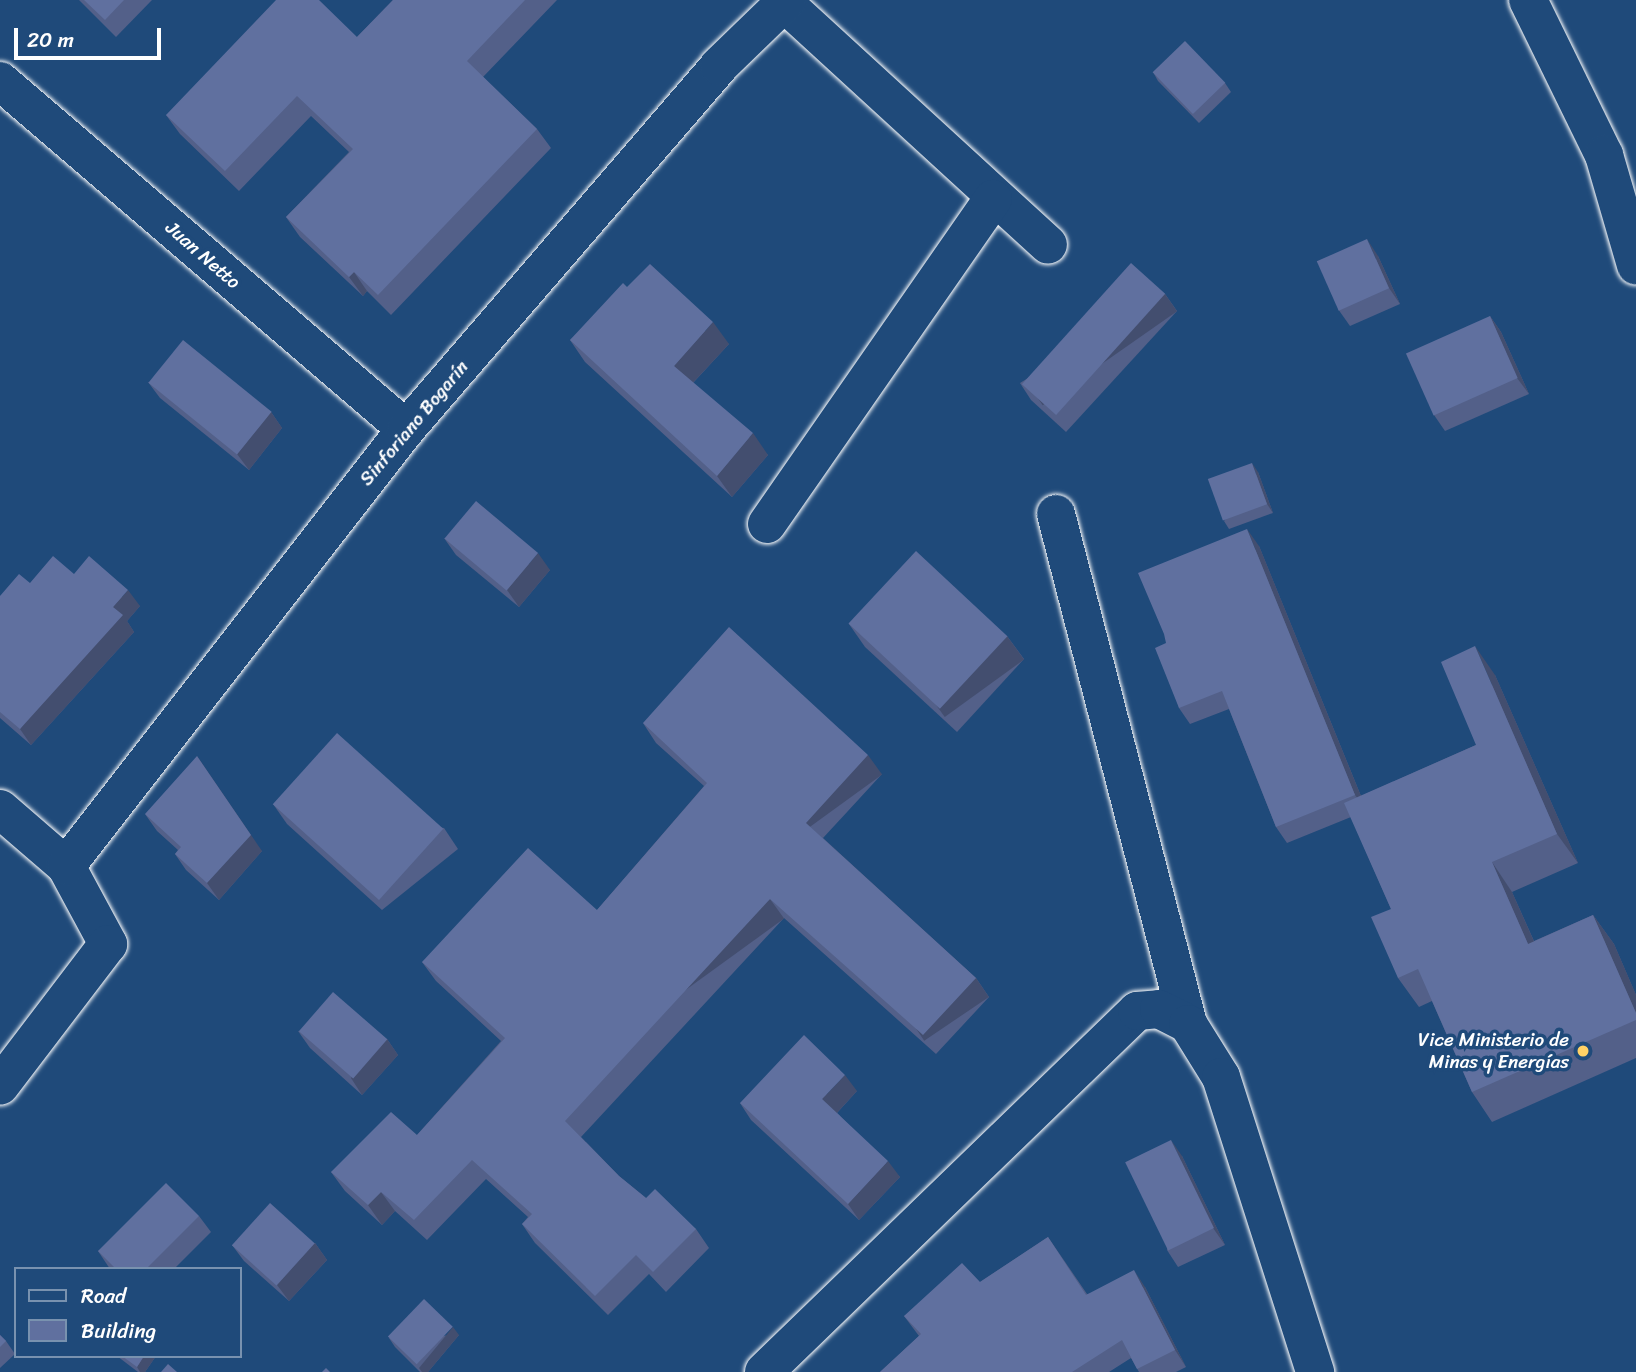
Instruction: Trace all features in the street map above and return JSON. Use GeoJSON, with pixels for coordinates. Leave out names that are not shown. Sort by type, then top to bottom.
{"type":"FeatureCollection","features":[{"type":"Feature","properties":{"kind":"street"},"geometry":{"type":"LineString","coordinates":[[1528,0],[1604,155],[1636,265]]}},
{"type":"Feature","properties":{"kind":"street"},"geometry":{"type":"LineString","coordinates":[[784,1],[993,199],[1048,246]]}},
{"type":"Feature","properties":{"kind":"street","name":"Sinforiano Bogarín"},"geometry":{"type":"LineString","coordinates":[[66,866],[406,429],[719,66],[784,1]]}},
{"type":"Feature","properties":{"kind":"street","name":"Juan Netto"},"geometry":{"type":"LineString","coordinates":[[0,81],[406,429]]}},
{"type":"Feature","properties":{"kind":"street"},"geometry":{"type":"LineString","coordinates":[[767,524],[993,199]]}},
{"type":"Feature","properties":{"kind":"street"},"geometry":{"type":"LineString","coordinates":[[1056,514],[1188,1024],[1221,1077],[1315,1372]]}},
{"type":"Feature","properties":{"kind":"street"},"geometry":{"type":"LineString","coordinates":[[0,809],[66,866],[108,944],[0,1086]]}},
{"type":"Feature","properties":{"kind":"street"},"geometry":{"type":"LineString","coordinates":[[764,1372],[1137,1011],[1159,1009],[1188,1024]]}},
{"type":"Feature","properties":{"kind":"building"},"geometry":{"type":"Polygon","coordinates":[[[84,0],[124,0],[105,20],[84,0]]]}},
{"type":"Feature","properties":{"kind":"building"},"geometry":{"type":"Polygon","coordinates":[[[276,0],[319,0],[357,37],[393,0],[525,0],[467,61],[537,129],[378,295],[354,272],[349,277],[286,217],[353,149],[297,96],[225,171],[166,115],[276,0]]]}},
{"type":"Feature","properties":{"kind":"building"},"geometry":{"type":"Polygon","coordinates":[[[1185,41],[1225,83],[1193,114],[1153,72],[1185,41]]]}},
{"type":"Feature","properties":{"kind":"building"},"geometry":{"type":"Polygon","coordinates":[[[1367,239],[1389,288],[1339,311],[1317,261],[1367,239]]]}},
{"type":"Feature","properties":{"kind":"building"},"geometry":{"type":"Polygon","coordinates":[[[1131,263],[1165,294],[1056,415],[1022,384],[1131,263]]]}},
{"type":"Feature","properties":{"kind":"building"},"geometry":{"type":"Polygon","coordinates":[[[650,264],[713,322],[674,366],[753,433],[717,476],[570,340],[623,283],[627,287],[650,264]]]}},
{"type":"Feature","properties":{"kind":"building"},"geometry":{"type":"Polygon","coordinates":[[[1490,316],[1518,378],[1434,416],[1406,353],[1490,316]]]}},
{"type":"Feature","properties":{"kind":"building"},"geometry":{"type":"Polygon","coordinates":[[[183,340],[272,412],[237,454],[148,383],[183,340]]]}},
{"type":"Feature","properties":{"kind":"building"},"geometry":{"type":"Polygon","coordinates":[[[1252,463],[1267,504],[1223,520],[1208,479],[1252,463]]]}},
{"type":"Feature","properties":{"kind":"building"},"geometry":{"type":"Polygon","coordinates":[[[476,501],[538,553],[507,591],[445,539],[476,501]]]}},
{"type":"Feature","properties":{"kind":"building"},"geometry":{"type":"Polygon","coordinates":[[[1247,529],[1355,795],[1276,827],[1222,691],[1179,708],[1155,648],[1166,643],[1164,634],[1138,573],[1247,529]]]}},
{"type":"Feature","properties":{"kind":"building"},"geometry":{"type":"Polygon","coordinates":[[[916,551],[1007,636],[940,709],[848,623],[916,551]]]}},
{"type":"Feature","properties":{"kind":"building"},"geometry":{"type":"Polygon","coordinates":[[[53,556],[74,574],[89,556],[128,590],[113,607],[123,615],[20,729],[0,712],[0,596],[19,574],[30,583],[53,556]]]}},
{"type":"Feature","properties":{"kind":"building"},"geometry":{"type":"Polygon","coordinates":[[[729,627],[868,755],[806,823],[976,978],[923,1035],[770,899],[565,1121],[619,1176],[646,1198],[655,1189],[696,1229],[653,1272],[636,1255],[595,1296],[522,1224],[532,1214],[472,1160],[414,1220],[381,1192],[368,1205],[331,1172],[391,1112],[417,1135],[505,1038],[422,962],[528,848],[597,910],[707,783],[643,723],[729,627]]]}},
{"type":"Feature","properties":{"kind":"building"},"geometry":{"type":"Polygon","coordinates":[[[1475,646],[1557,834],[1492,862],[1528,944],[1593,915],[1636,1013],[1636,1020],[1472,1092],[1418,969],[1398,978],[1371,917],[1391,909],[1344,803],[1476,745],[1441,662],[1475,646]]]}},
{"type":"Feature","properties":{"kind":"building"},"geometry":{"type":"Polygon","coordinates":[[[337,733],[443,829],[379,900],[273,804],[337,733]]]}},
{"type":"Feature","properties":{"kind":"building"},"geometry":{"type":"Polygon","coordinates":[[[197,756],[251,835],[207,883],[175,854],[181,847],[145,814],[197,756]]]}},
{"type":"Feature","properties":{"kind":"building"},"geometry":{"type":"Polygon","coordinates":[[[333,992],[387,1039],[353,1078],[299,1031],[333,992]]]}},
{"type":"Feature","properties":{"kind":"building"},"geometry":{"type":"Polygon","coordinates":[[[804,1035],[845,1075],[822,1099],[888,1161],[848,1204],[740,1103],[804,1035]]]}},
{"type":"Feature","properties":{"kind":"building"},"geometry":{"type":"Polygon","coordinates":[[[1171,1140],[1214,1228],[1168,1250],[1125,1162],[1171,1140]]]}},
{"type":"Feature","properties":{"kind":"building"},"geometry":{"type":"Polygon","coordinates":[[[166,1183],[199,1216],[148,1267],[114,1267],[98,1251],[166,1183]]]}},
{"type":"Feature","properties":{"kind":"building"},"geometry":{"type":"Polygon","coordinates":[[[270,1203],[315,1243],[276,1286],[232,1245],[270,1203]]]}},
{"type":"Feature","properties":{"kind":"building"},"geometry":{"type":"Polygon","coordinates":[[[1048,1237],[1086,1295],[1134,1270],[1175,1350],[1137,1369],[1122,1340],[1072,1372],[880,1372],[921,1334],[904,1316],[962,1263],[980,1282],[1048,1237]]]}},
{"type":"Feature","properties":{"kind":"building"},"geometry":{"type":"Polygon","coordinates":[[[424,1299],[453,1327],[417,1364],[388,1336],[424,1299]]]}},
{"type":"Feature","properties":{"kind":"building"},"geometry":{"type":"Polygon","coordinates":[[[0,1335],[6,1341],[0,1347],[0,1335]]]}},
{"type":"Feature","properties":{"kind":"building"},"geometry":{"type":"Polygon","coordinates":[[[125,1358],[143,1358],[137,1367],[125,1358]]]}},
{"type":"Feature","properties":{"kind":"building"},"geometry":{"type":"Polygon","coordinates":[[[168,1364],[177,1372],[161,1372],[168,1364]]]}},
{"type":"Feature","properties":{"kind":"place","name":"Vice Ministerio de Minas y Energías"},"geometry":{"type":"Point","coordinates":[1583,1051]}}]}
